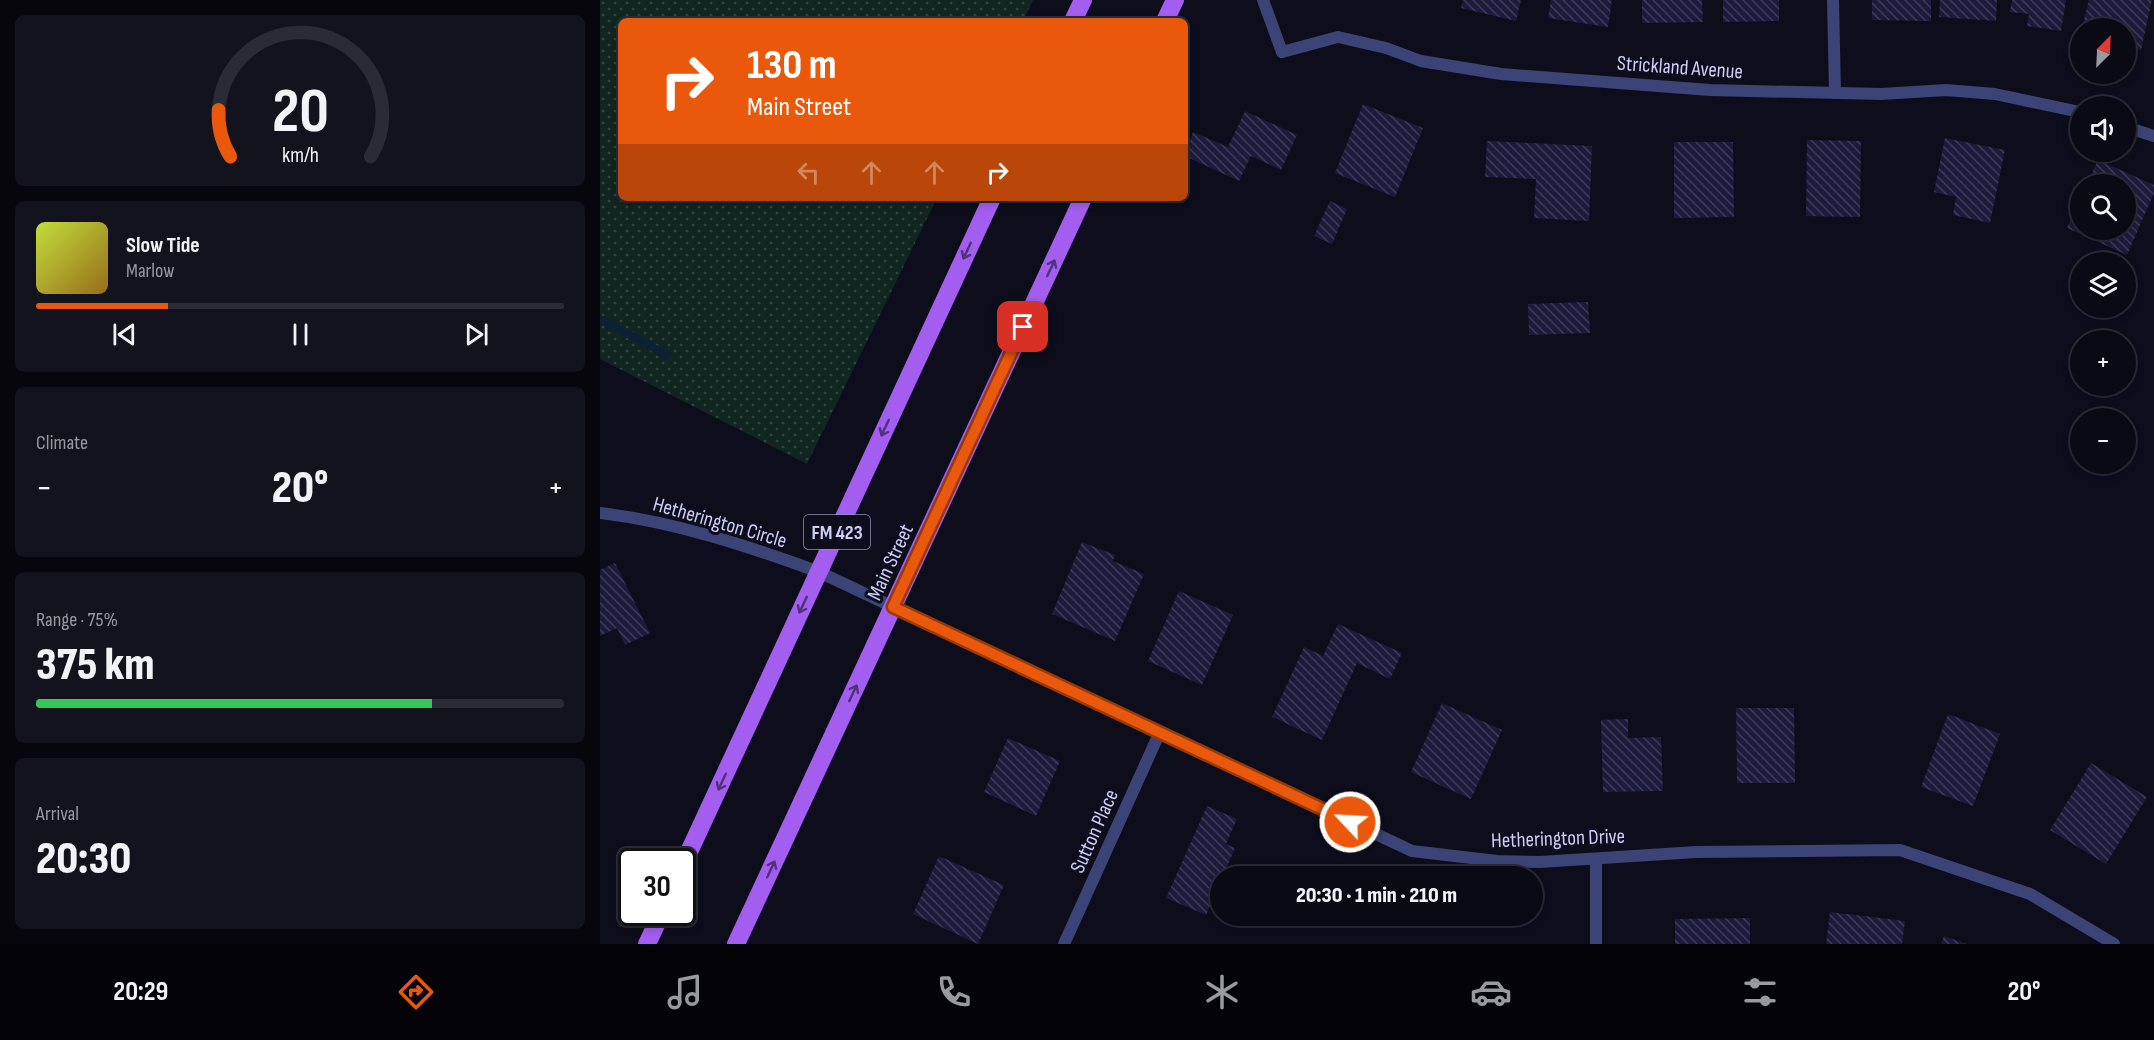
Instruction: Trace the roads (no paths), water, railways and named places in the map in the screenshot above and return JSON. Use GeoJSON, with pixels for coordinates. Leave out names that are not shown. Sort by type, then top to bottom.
{"type":"FeatureCollection","features":[{"type":"Feature","properties":{"kind":"main road"},"geometry":{"type":"LineString","coordinates":[[1074,18],[1083,0]]}},
{"type":"Feature","properties":{"kind":"main road"},"geometry":{"type":"LineString","coordinates":[[1166,18],[1175,0]]}},
{"type":"Feature","properties":{"kind":"main road","name":"FM 423"},"geometry":{"type":"LineString","coordinates":[[691,848],[991,201]]}},
{"type":"Feature","properties":{"kind":"main road","name":"Main Street"},"geometry":{"type":"LineString","coordinates":[[736,944],[1082,201]]}},
{"type":"Feature","properties":{"kind":"main road"},"geometry":{"type":"LineString","coordinates":[[647,944],[655,926]]}},
{"type":"Feature","properties":{"kind":"street","name":"Strickland Avenue"},"geometry":{"type":"LineString","coordinates":[[1263,0],[1282,52],[1338,37],[1386,48],[1421,61],[1501,74],[1710,90],[1881,94],[1946,90],[1995,94],[2070,110]]}},
{"type":"Feature","properties":{"kind":"street"},"geometry":{"type":"LineString","coordinates":[[1833,0],[1835,93]]}},
{"type":"Feature","properties":{"kind":"street"},"geometry":{"type":"LineString","coordinates":[[2136,130],[2154,136]]}},
{"type":"Feature","properties":{"kind":"street","name":"Hetherington Circle"},"geometry":{"type":"LineString","coordinates":[[600,513],[626,516],[738,542],[819,572],[893,607]]}},
{"type":"Feature","properties":{"kind":"street","name":"Hetherington Drive"},"geometry":{"type":"LineString","coordinates":[[893,607],[1412,851],[1497,861],[1596,859],[1696,852],[1900,850],[2030,894],[2115,944]]}},
{"type":"Feature","properties":{"kind":"street","name":"Sutton Place"},"geometry":{"type":"LineString","coordinates":[[1064,944],[1159,734]]}},
{"type":"Feature","properties":{"kind":"street"},"geometry":{"type":"LineString","coordinates":[[1596,859],[1596,944]]}},
{"type":"Feature","properties":{"kind":"waterway"},"geometry":{"type":"LineString","coordinates":[[600,319],[667,355]]}}]}
